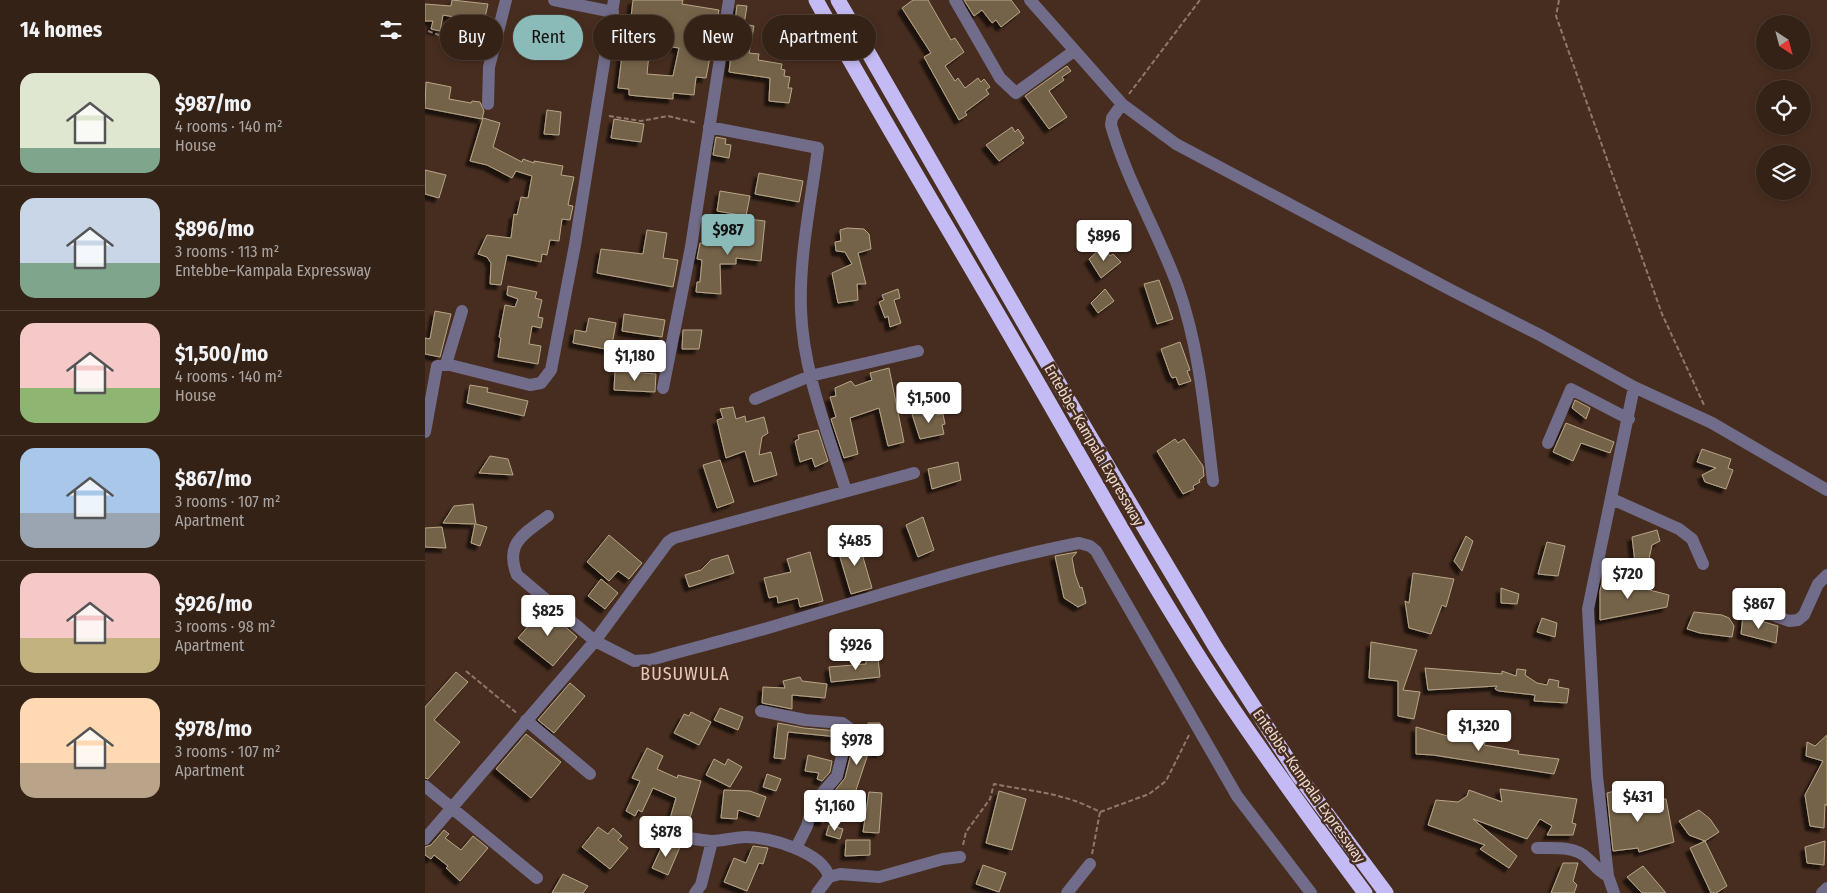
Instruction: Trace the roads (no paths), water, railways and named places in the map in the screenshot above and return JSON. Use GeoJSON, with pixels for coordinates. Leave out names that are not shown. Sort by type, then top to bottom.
{"type":"FeatureCollection","features":[{"type":"Feature","properties":{"kind":"highway","name":"Entebbe–Kampala Expressway"},"geometry":{"type":"LineString","coordinates":[[816,0],[938,216],[979,282],[1121,527],[1209,672],[1283,782],[1365,893]]}},
{"type":"Feature","properties":{"kind":"highway","name":"Entebbe–Kampala Expressway"},"geometry":{"type":"LineString","coordinates":[[837,0],[1069,402],[1216,648],[1298,775],[1386,893]]}},
{"type":"Feature","properties":{"kind":"street"},"geometry":{"type":"LineString","coordinates":[[488,104],[489,67],[506,0]]}},
{"type":"Feature","properties":{"kind":"street"},"geometry":{"type":"LineString","coordinates":[[436,365],[530,385],[541,383],[551,370],[575,245],[614,6],[554,0]]}},
{"type":"Feature","properties":{"kind":"street"},"geometry":{"type":"LineString","coordinates":[[663,388],[691,247],[729,0]]}},
{"type":"Feature","properties":{"kind":"street"},"geometry":{"type":"LineString","coordinates":[[955,0],[1001,78],[1016,93],[1023,90],[1074,50]]}},
{"type":"Feature","properties":{"kind":"street"},"geometry":{"type":"LineString","coordinates":[[1030,0],[1122,104],[1175,144],[1411,270],[1541,335],[1634,387],[1712,423],[1827,490]]}},
{"type":"Feature","properties":{"kind":"street"},"geometry":{"type":"LineString","coordinates":[[1122,104],[1116,112],[1111,125],[1135,190],[1180,296],[1198,358],[1213,481]]}},
{"type":"Feature","properties":{"kind":"street"},"geometry":{"type":"LineString","coordinates":[[709,127],[817,148],[806,238],[801,311],[811,376],[846,491]]}},
{"type":"Feature","properties":{"kind":"street"},"geometry":{"type":"LineString","coordinates":[[425,432],[436,365],[462,311]]}},
{"type":"Feature","properties":{"kind":"street"},"geometry":{"type":"LineString","coordinates":[[755,398],[811,376],[918,351]]}},
{"type":"Feature","properties":{"kind":"street"},"geometry":{"type":"LineString","coordinates":[[1614,893],[1608,876],[1597,776],[1588,609],[1629,419],[1634,387]]}},
{"type":"Feature","properties":{"kind":"street"},"geometry":{"type":"LineString","coordinates":[[1548,443],[1571,389],[1629,419]]}},
{"type":"Feature","properties":{"kind":"street"},"geometry":{"type":"LineString","coordinates":[[425,839],[525,720],[595,641],[660,552],[674,538],[914,473]]}},
{"type":"Feature","properties":{"kind":"street"},"geometry":{"type":"LineString","coordinates":[[1611,499],[1679,529],[1692,539],[1703,564]]}},
{"type":"Feature","properties":{"kind":"street"},"geometry":{"type":"LineString","coordinates":[[548,516],[522,534],[514,547],[511,561],[517,574],[595,641],[634,661],[650,660],[777,626],[922,581],[1079,543],[1090,546],[1096,551],[1237,796],[1311,893]]}},
{"type":"Feature","properties":{"kind":"street"},"geometry":{"type":"LineString","coordinates":[[1749,606],[1789,621],[1798,620],[1804,615],[1818,584],[1827,575]]}},
{"type":"Feature","properties":{"kind":"street"},"geometry":{"type":"LineString","coordinates":[[761,711],[805,720],[843,723],[849,728],[837,776],[813,804],[807,826],[796,848]]}},
{"type":"Feature","properties":{"kind":"street"},"geometry":{"type":"LineString","coordinates":[[525,720],[590,774]]}},
{"type":"Feature","properties":{"kind":"street"},"geometry":{"type":"LineString","coordinates":[[425,786],[450,809],[495,842],[537,878]]}},
{"type":"Feature","properties":{"kind":"street"},"geometry":{"type":"LineString","coordinates":[[662,833],[712,841],[747,837],[796,848],[806,853],[823,868],[829,877]]}},
{"type":"Feature","properties":{"kind":"street"},"geometry":{"type":"LineString","coordinates":[[695,893],[701,885],[712,841]]}},
{"type":"Feature","properties":{"kind":"street"},"geometry":{"type":"LineString","coordinates":[[1537,848],[1560,848],[1582,854],[1597,870],[1608,876]]}},
{"type":"Feature","properties":{"kind":"street"},"geometry":{"type":"LineString","coordinates":[[817,893],[829,877],[840,874],[879,876],[943,859],[960,857]]}},
{"type":"Feature","properties":{"kind":"street"},"geometry":{"type":"LineString","coordinates":[[1067,893],[1090,864]]}},
{"type":"Feature","properties":{"kind":"street"},"geometry":{"type":"LineString","coordinates":[[1822,893],[1827,888]]}},
{"type":"Feature","properties":{"kind":"district","name":"BUSUWULA"},"geometry":{"type":"Point","coordinates":[685,674]}}]}
